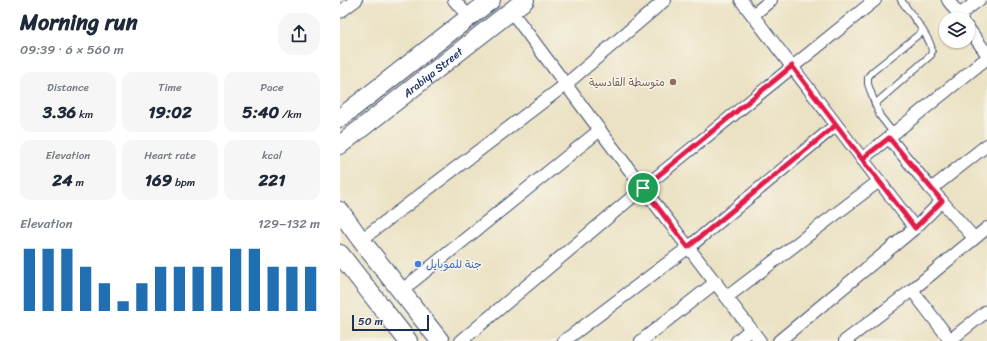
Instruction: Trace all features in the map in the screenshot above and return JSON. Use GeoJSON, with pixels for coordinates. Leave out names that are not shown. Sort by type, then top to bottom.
{"type":"FeatureCollection","features":[{"type":"Feature","properties":{"kind":"main road","name":"Arabiya Street"},"geometry":{"type":"LineString","coordinates":[[340,118],[491,0]]}},
{"type":"Feature","properties":{"kind":"main road","name":"Arabiya Street"},"geometry":{"type":"LineString","coordinates":[[340,145],[525,0]]}},
{"type":"Feature","properties":{"kind":"main road"},"geometry":{"type":"LineString","coordinates":[[340,211],[440,341]]}},
{"type":"Feature","properties":{"kind":"main road"},"geometry":{"type":"LineString","coordinates":[[340,254],[408,341]]}},
{"type":"Feature","properties":{"kind":"street"},"geometry":{"type":"LineString","coordinates":[[340,12],[356,0]]}},
{"type":"Feature","properties":{"kind":"street"},"geometry":{"type":"LineString","coordinates":[[454,0],[469,17]]}},
{"type":"Feature","properties":{"kind":"street"},"geometry":{"type":"LineString","coordinates":[[361,240],[566,84],[665,0]]}},
{"type":"Feature","properties":{"kind":"street"},"geometry":{"type":"LineString","coordinates":[[741,0],[915,228]]}},
{"type":"Feature","properties":{"kind":"street"},"geometry":{"type":"LineString","coordinates":[[753,15],[772,0]]}},
{"type":"Feature","properties":{"kind":"street"},"geometry":{"type":"LineString","coordinates":[[461,341],[643,188],[875,0]]}},
{"type":"Feature","properties":{"kind":"street"},"geometry":{"type":"LineString","coordinates":[[948,0],[956,12]]}},
{"type":"Feature","properties":{"kind":"street"},"geometry":{"type":"LineString","coordinates":[[966,12],[979,0]]}},
{"type":"Feature","properties":{"kind":"street"},"geometry":{"type":"LineString","coordinates":[[511,11],[643,188],[760,341]]}},
{"type":"Feature","properties":{"kind":"street"},"geometry":{"type":"LineString","coordinates":[[975,38],[987,54]]}},
{"type":"Feature","properties":{"kind":"street"},"geometry":{"type":"LineString","coordinates":[[862,159],[987,58]]}},
{"type":"Feature","properties":{"kind":"street"},"geometry":{"type":"LineString","coordinates":[[564,341],[688,247],[836,125]]}},
{"type":"Feature","properties":{"kind":"street"},"geometry":{"type":"LineString","coordinates":[[401,291],[600,130]]}},
{"type":"Feature","properties":{"kind":"street"},"geometry":{"type":"LineString","coordinates":[[891,136],[931,189],[974,238]]}},
{"type":"Feature","properties":{"kind":"street"},"geometry":{"type":"LineString","coordinates":[[931,189],[987,145]]}},
{"type":"Feature","properties":{"kind":"street"},"geometry":{"type":"LineString","coordinates":[[727,297],[879,181]]}},
{"type":"Feature","properties":{"kind":"street"},"geometry":{"type":"LineString","coordinates":[[779,341],[915,228],[942,201]]}},
{"type":"Feature","properties":{"kind":"street"},"geometry":{"type":"LineString","coordinates":[[845,341],[912,290],[987,228]]}},
{"type":"Feature","properties":{"kind":"street"},"geometry":{"type":"LineString","coordinates":[[641,341],[716,282]]}},
{"type":"Feature","properties":{"kind":"street"},"geometry":{"type":"LineString","coordinates":[[912,290],[950,341],[987,311]]}},
{"type":"Feature","properties":{"kind":"street"},"geometry":{"type":"LineString","coordinates":[[737,341],[751,329]]}},
{"type":"Feature","properties":{"kind":"lane"},"geometry":{"type":"LineString","coordinates":[[875,104],[931,55],[931,45],[901,0]]}},
{"type":"Feature","properties":{"kind":"lane"},"geometry":{"type":"LineString","coordinates":[[891,136],[875,104],[868,84],[868,77],[872,72],[923,31]]}},
{"type":"Feature","properties":{"kind":"place","name":"متوسطة القادسية"},"geometry":{"type":"Point","coordinates":[673,82]}},
{"type":"Feature","properties":{"kind":"place","name":"جنة للموبايل"},"geometry":{"type":"Point","coordinates":[418,264]}},
{"type":"Feature","properties":{"kind":"route"},"geometry":{"type":"LineString","coordinates":[[643,188],[688,247],[836,125],[879,181],[915,228],[942,201],[889,138],[862,159],[792,66],[643,188]]}}]}
